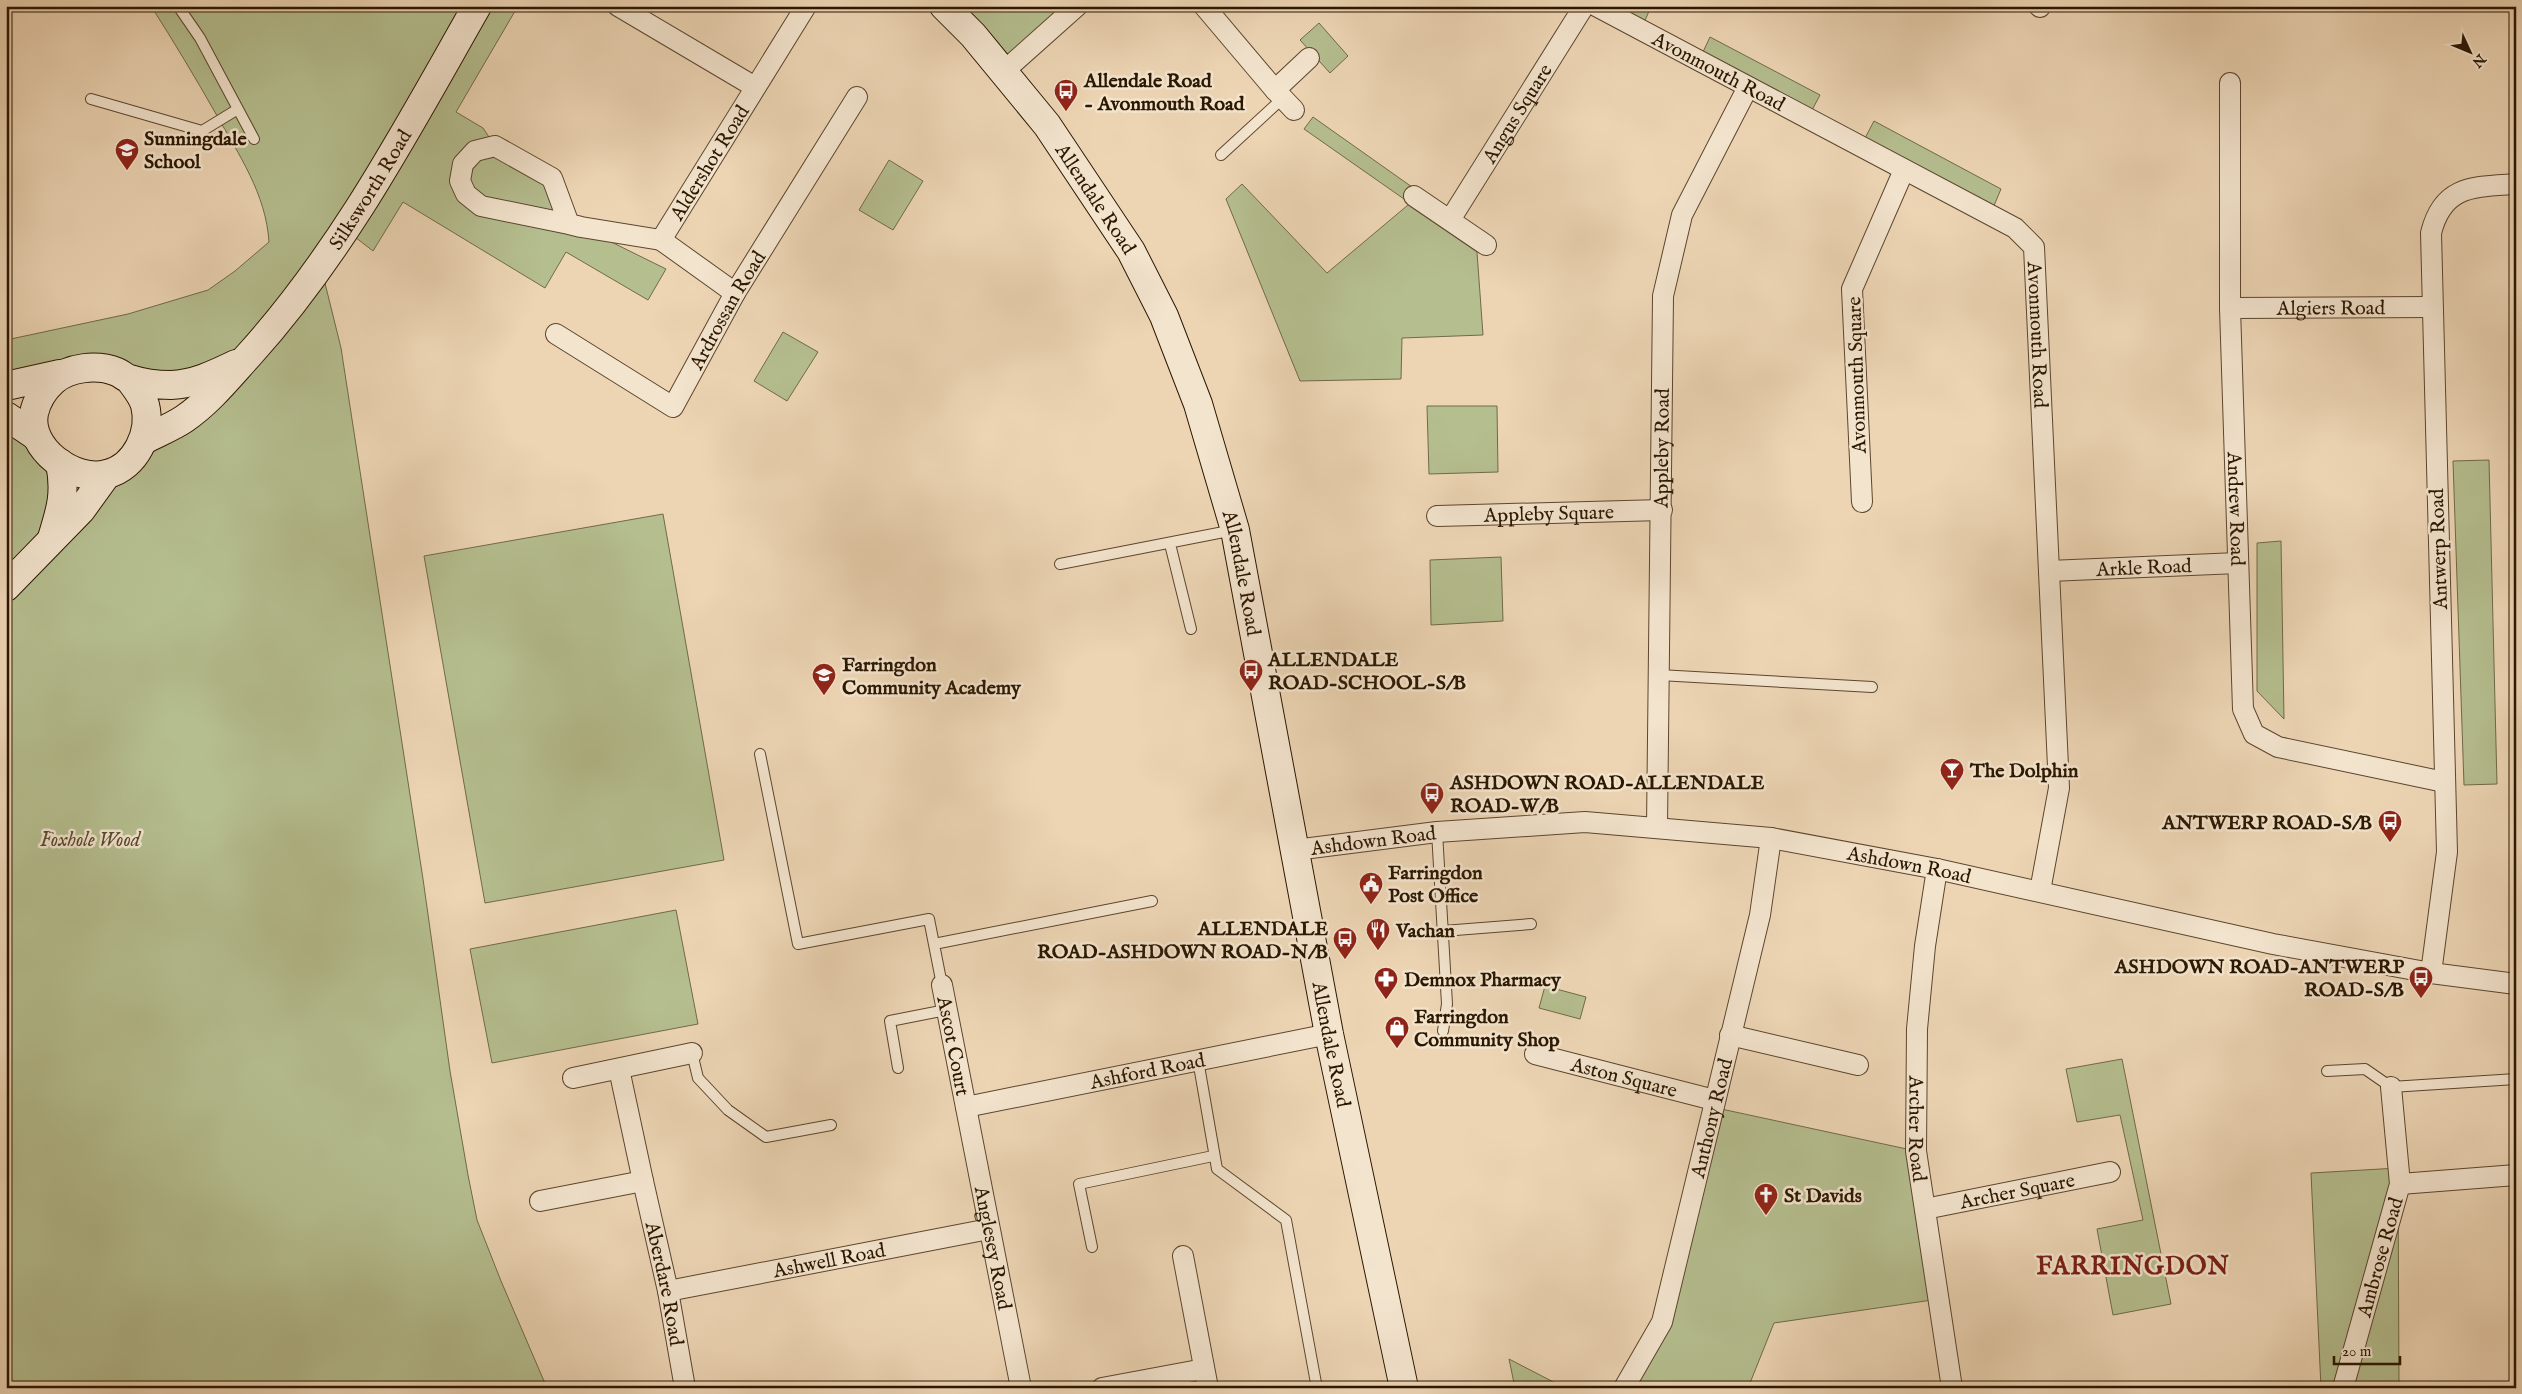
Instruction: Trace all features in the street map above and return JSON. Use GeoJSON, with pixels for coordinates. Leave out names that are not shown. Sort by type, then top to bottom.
{"type":"FeatureCollection","features":[{"type":"Feature","properties":{"kind":"street","name":"Silksworth Road"},"geometry":{"type":"LineString","coordinates":[[6,587],[50,544],[81,510],[107,474],[124,466],[136,454],[144,440],[184,419],[216,392],[292,305],[346,230],[389,160],[477,6]]}},
{"type":"Feature","properties":{"kind":"street"},"geometry":{"type":"LineString","coordinates":[[618,6],[754,87]]}},
{"type":"Feature","properties":{"kind":"street","name":"Aldershot Road"},"geometry":{"type":"LineString","coordinates":[[569,224],[552,178],[495,146],[475,151],[462,164],[460,181],[466,194],[481,206],[569,224],[661,240],[754,87],[806,6]]}},
{"type":"Feature","properties":{"kind":"street","name":"Allendale Road"},"geometry":{"type":"LineString","coordinates":[[944,6],[973,35],[1047,125],[1135,259],[1164,316],[1198,404],[1235,530],[1329,1034],[1404,1388]]}},
{"type":"Feature","properties":{"kind":"street"},"geometry":{"type":"LineString","coordinates":[[1003,72],[1078,6]]}},
{"type":"Feature","properties":{"kind":"street"},"geometry":{"type":"LineString","coordinates":[[1204,6],[1284,99],[1309,58]]}},
{"type":"Feature","properties":{"kind":"street","name":"Angus Square"},"geometry":{"type":"LineString","coordinates":[[1450,220],[1584,6]]}},
{"type":"Feature","properties":{"kind":"street","name":"Avonmouth Road"},"geometry":{"type":"LineString","coordinates":[[1596,6],[2014,228],[2034,247],[2059,788],[2040,891]]}},
{"type":"Feature","properties":{"kind":"street","name":"Andrew Road"},"geometry":{"type":"LineString","coordinates":[[2230,84],[2230,308],[2243,709],[2254,734],[2278,747],[2444,782]]}},
{"type":"Feature","properties":{"kind":"street","name":"Appleby Road"},"geometry":{"type":"LineString","coordinates":[[1657,827],[1663,296],[1682,215],[1748,87]]}},
{"type":"Feature","properties":{"kind":"street","name":"Ardrossan Road"},"geometry":{"type":"LineString","coordinates":[[556,334],[673,407],[735,293],[857,97]]}},
{"type":"Feature","properties":{"kind":"street","name":"Avonmouth Square"},"geometry":{"type":"LineString","coordinates":[[1862,502],[1852,289],[1904,170]]}},
{"type":"Feature","properties":{"kind":"street","name":"Antwerp Road"},"geometry":{"type":"LineString","coordinates":[[2432,973],[2447,852],[2431,233],[2435,216],[2446,199],[2464,190],[2516,184]]}},
{"type":"Feature","properties":{"kind":"street"},"geometry":{"type":"LineString","coordinates":[[1414,196],[1486,245]]}},
{"type":"Feature","properties":{"kind":"street"},"geometry":{"type":"LineString","coordinates":[[661,240],[735,293]]}},
{"type":"Feature","properties":{"kind":"street","name":"Algiers Road"},"geometry":{"type":"LineString","coordinates":[[2230,308],[2432,307]]}},
{"type":"Feature","properties":{"kind":"street","name":"Silksworth Road"},"geometry":{"type":"LineString","coordinates":[[6,386],[91,368],[117,372],[129,379],[170,385],[194,382],[246,358]]}},
{"type":"Feature","properties":{"kind":"street"},"geometry":{"type":"LineString","coordinates":[[60,374],[46,387],[36,403],[32,420],[36,436],[45,450],[60,463],[93,475],[107,474]]}},
{"type":"Feature","properties":{"kind":"street"},"geometry":{"type":"LineString","coordinates":[[129,379],[145,405],[144,440]]}},
{"type":"Feature","properties":{"kind":"street"},"geometry":{"type":"LineString","coordinates":[[6,416],[36,436]]}},
{"type":"Feature","properties":{"kind":"street","name":"Silksworth Road"},"geometry":{"type":"LineString","coordinates":[[50,544],[62,506],[64,483],[60,463]]}},
{"type":"Feature","properties":{"kind":"street","name":"Appleby Square"},"geometry":{"type":"LineString","coordinates":[[1437,516],[1662,510]]}},
{"type":"Feature","properties":{"kind":"street","name":"Arkle Road"},"geometry":{"type":"LineString","coordinates":[[2049,570],[2238,563]]}},
{"type":"Feature","properties":{"kind":"street","name":"Ashdown Road"},"geometry":{"type":"LineString","coordinates":[[1295,850],[1437,832],[1585,822],[1771,838],[1937,869],[2273,944],[2432,973],[2516,984]]}},
{"type":"Feature","properties":{"kind":"street","name":"Anthony Road"},"geometry":{"type":"LineString","coordinates":[[1624,1388],[1662,1322],[1760,915],[1771,838]]}},
{"type":"Feature","properties":{"kind":"street","name":"Archer Road"},"geometry":{"type":"LineString","coordinates":[[1937,869],[1925,946],[1917,1029],[1916,1151],[1952,1388]]}},
{"type":"Feature","properties":{"kind":"street","name":"Ascot Court"},"geometry":{"type":"LineString","coordinates":[[942,986],[966,1106]]}},
{"type":"Feature","properties":{"kind":"street","name":"Ashford Road"},"geometry":{"type":"LineString","coordinates":[[966,1106],[1329,1034]]}},
{"type":"Feature","properties":{"kind":"street"},"geometry":{"type":"LineString","coordinates":[[1730,1035],[1858,1065]]}},
{"type":"Feature","properties":{"kind":"street"},"geometry":{"type":"LineString","coordinates":[[573,1078],[692,1052]]}},
{"type":"Feature","properties":{"kind":"street","name":"Aston Square"},"geometry":{"type":"LineString","coordinates":[[1535,1054],[1714,1100]]}},
{"type":"Feature","properties":{"kind":"street","name":"Aberdare Road"},"geometry":{"type":"LineString","coordinates":[[619,1069],[668,1291],[685,1388]]}},
{"type":"Feature","properties":{"kind":"street","name":"Ambrose Road"},"geometry":{"type":"LineString","coordinates":[[2343,1388],[2400,1184],[2391,1087]]}},
{"type":"Feature","properties":{"kind":"street","name":"Anglesey Road"},"geometry":{"type":"LineString","coordinates":[[966,1106],[1021,1388]]}},
{"type":"Feature","properties":{"kind":"street","name":"Archer Square"},"geometry":{"type":"LineString","coordinates":[[1925,1209],[2110,1172]]}},
{"type":"Feature","properties":{"kind":"street","name":"Ambrose Road"},"geometry":{"type":"LineString","coordinates":[[2400,1184],[2516,1175]]}},
{"type":"Feature","properties":{"kind":"street"},"geometry":{"type":"LineString","coordinates":[[540,1201],[643,1180]]}},
{"type":"Feature","properties":{"kind":"street","name":"Ashwell Road"},"geometry":{"type":"LineString","coordinates":[[668,1291],[989,1229]]}},
{"type":"Feature","properties":{"kind":"street"},"geometry":{"type":"LineString","coordinates":[[1102,1388],[1206,1378],[1183,1256]]}},
{"type":"Feature","properties":{"kind":"lane"},"geometry":{"type":"LineString","coordinates":[[178,6],[200,38],[254,139]]}},
{"type":"Feature","properties":{"kind":"lane"},"geometry":{"type":"LineString","coordinates":[[91,99],[202,131],[238,109]]}},
{"type":"Feature","properties":{"kind":"lane"},"geometry":{"type":"LineString","coordinates":[[1221,154],[1284,99]]}},
{"type":"Feature","properties":{"kind":"lane"},"geometry":{"type":"LineString","coordinates":[[1060,564],[1235,530]]}},
{"type":"Feature","properties":{"kind":"lane"},"geometry":{"type":"LineString","coordinates":[[1170,544],[1191,629]]}},
{"type":"Feature","properties":{"kind":"lane"},"geometry":{"type":"LineString","coordinates":[[1659,675],[1872,687]]}},
{"type":"Feature","properties":{"kind":"lane"},"geometry":{"type":"LineString","coordinates":[[760,754],[798,944],[929,919],[942,986]]}},
{"type":"Feature","properties":{"kind":"lane"},"geometry":{"type":"LineString","coordinates":[[1437,832],[1447,1004],[1443,1031]]}},
{"type":"Feature","properties":{"kind":"lane"},"geometry":{"type":"LineString","coordinates":[[934,944],[1152,901]]}},
{"type":"Feature","properties":{"kind":"lane"},"geometry":{"type":"LineString","coordinates":[[1443,931],[1531,924]]}},
{"type":"Feature","properties":{"kind":"lane"},"geometry":{"type":"LineString","coordinates":[[898,1068],[890,1021],[946,1010]]}},
{"type":"Feature","properties":{"kind":"lane"},"geometry":{"type":"LineString","coordinates":[[692,1052],[698,1078],[728,1110],[766,1137],[831,1125]]}},
{"type":"Feature","properties":{"kind":"lane"},"geometry":{"type":"LineString","coordinates":[[1198,1060],[1213,1156],[1217,1169],[1286,1220],[1316,1383]]}},
{"type":"Feature","properties":{"kind":"lane"},"geometry":{"type":"LineString","coordinates":[[2327,1071],[2365,1069],[2391,1087],[2516,1079]]}},
{"type":"Feature","properties":{"kind":"lane"},"geometry":{"type":"LineString","coordinates":[[1092,1247],[1079,1184],[1213,1156]]}},
{"type":"Feature","properties":{"kind":"green space","name":"Foxhole Wood"},"geometry":{"type":"Polygon","coordinates":[[[151,6],[518,6],[456,112],[483,128],[495,146],[552,178],[581,227],[666,269],[648,300],[566,252],[545,288],[403,202],[373,251],[346,230],[321,267],[341,348],[423,879],[450,1071],[477,1220],[547,1388],[6,1388],[6,416],[36,436],[62,506],[216,392],[129,379],[6,386],[6,340],[128,314],[208,290],[235,271],[269,242],[263,208],[250,175],[151,6]]]}},
{"type":"Feature","properties":{"kind":"green space"},"geometry":{"type":"Polygon","coordinates":[[[944,6],[1077,6],[1003,72],[944,6]]]}},
{"type":"Feature","properties":{"kind":"green space"},"geometry":{"type":"Polygon","coordinates":[[[1610,6],[1646,6],[1650,9],[1643,25],[1610,6]]]}},
{"type":"Feature","properties":{"kind":"green space"},"geometry":{"type":"Polygon","coordinates":[[[1319,23],[1348,56],[1330,73],[1300,40],[1319,23]]]}},
{"type":"Feature","properties":{"kind":"green space"},"geometry":{"type":"Polygon","coordinates":[[[1710,37],[1820,95],[1811,112],[1702,54],[1710,37]]]}},
{"type":"Feature","properties":{"kind":"green space"},"geometry":{"type":"Polygon","coordinates":[[[1313,117],[1412,187],[1404,199],[1304,129],[1313,117]]]}},
{"type":"Feature","properties":{"kind":"green space"},"geometry":{"type":"Polygon","coordinates":[[[1874,121],[2001,189],[1993,208],[1864,140],[1874,121]]]}},
{"type":"Feature","properties":{"kind":"green space"},"geometry":{"type":"Polygon","coordinates":[[[889,160],[923,181],[893,230],[859,210],[889,160]]]}},
{"type":"Feature","properties":{"kind":"green space"},"geometry":{"type":"Polygon","coordinates":[[[1242,184],[1327,273],[1408,205],[1477,252],[1483,335],[1402,338],[1401,379],[1300,381],[1226,199],[1242,184]]]}},
{"type":"Feature","properties":{"kind":"green space"},"geometry":{"type":"Polygon","coordinates":[[[783,332],[818,352],[787,401],[754,381],[783,332]]]}},
{"type":"Feature","properties":{"kind":"green space"},"geometry":{"type":"Polygon","coordinates":[[[1427,406],[1497,406],[1498,472],[1429,474],[1427,406]]]}},
{"type":"Feature","properties":{"kind":"green space"},"geometry":{"type":"Polygon","coordinates":[[[2489,460],[2497,784],[2464,785],[2453,461],[2489,460]]]}},
{"type":"Feature","properties":{"kind":"green space"},"geometry":{"type":"Polygon","coordinates":[[[663,514],[724,860],[485,903],[424,556],[663,514]]]}},
{"type":"Feature","properties":{"kind":"green space"},"geometry":{"type":"Polygon","coordinates":[[[2281,541],[2284,719],[2257,691],[2257,543],[2281,541]]]}},
{"type":"Feature","properties":{"kind":"green space"},"geometry":{"type":"Polygon","coordinates":[[[1501,557],[1503,621],[1431,625],[1430,560],[1501,557]]]}},
{"type":"Feature","properties":{"kind":"green space"},"geometry":{"type":"Polygon","coordinates":[[[676,910],[698,1024],[492,1063],[470,949],[676,910]]]}},
{"type":"Feature","properties":{"kind":"green space"},"geometry":{"type":"Polygon","coordinates":[[[1545,986],[1586,997],[1580,1019],[1539,1008],[1545,986]]]}},
{"type":"Feature","properties":{"kind":"green space"},"geometry":{"type":"Polygon","coordinates":[[[2122,1059],[2171,1304],[2113,1315],[2097,1229],[2143,1220],[2120,1115],[2077,1122],[2066,1069],[2122,1059]]]}},
{"type":"Feature","properties":{"kind":"green space"},"geometry":{"type":"Polygon","coordinates":[[[1712,1107],[1916,1151],[1939,1299],[1774,1323],[1748,1388],[1624,1388],[1662,1322],[1712,1107]]]}},
{"type":"Feature","properties":{"kind":"green space"},"geometry":{"type":"Polygon","coordinates":[[[2398,1168],[2399,1388],[2321,1388],[2311,1173],[2398,1168]]]}},
{"type":"Feature","properties":{"kind":"green space"},"geometry":{"type":"Polygon","coordinates":[[[1509,1359],[1565,1388],[1515,1388],[1509,1359]]]}},
{"type":"Feature","properties":{"kind":"place","name":"Allendale Road - Avonmouth Road"},"geometry":{"type":"Point","coordinates":[1066,112]}},
{"type":"Feature","properties":{"kind":"place","name":"Sunningdale School"},"geometry":{"type":"Point","coordinates":[127,171]}},
{"type":"Feature","properties":{"kind":"place","name":"ALLENDALE ROAD-SCHOOL-S/B"},"geometry":{"type":"Point","coordinates":[1251,692]}},
{"type":"Feature","properties":{"kind":"place","name":"Farringdon Community Academy"},"geometry":{"type":"Point","coordinates":[824,696]}},
{"type":"Feature","properties":{"kind":"place","name":"The Dolphin"},"geometry":{"type":"Point","coordinates":[1952,791]}},
{"type":"Feature","properties":{"kind":"place","name":"ASHDOWN ROAD-ALLENDALE ROAD-W/B"},"geometry":{"type":"Point","coordinates":[1432,815]}},
{"type":"Feature","properties":{"kind":"place","name":"ANTWERP ROAD-S/B"},"geometry":{"type":"Point","coordinates":[2390,843]}},
{"type":"Feature","properties":{"kind":"place","name":"Farringdon Post Office"},"geometry":{"type":"Point","coordinates":[1371,905]}},
{"type":"Feature","properties":{"kind":"place","name":"Vachan"},"geometry":{"type":"Point","coordinates":[1378,951]}},
{"type":"Feature","properties":{"kind":"place","name":"ALLENDALE ROAD-ASHDOWN ROAD-N/B"},"geometry":{"type":"Point","coordinates":[1345,960]}},
{"type":"Feature","properties":{"kind":"place","name":"ASHDOWN ROAD-ANTWERP ROAD-S/B"},"geometry":{"type":"Point","coordinates":[2421,999]}},
{"type":"Feature","properties":{"kind":"place","name":"Demnox Pharmacy"},"geometry":{"type":"Point","coordinates":[1386,1000]}},
{"type":"Feature","properties":{"kind":"place","name":"Farringdon Community Shop"},"geometry":{"type":"Point","coordinates":[1397,1049]}},
{"type":"Feature","properties":{"kind":"place","name":"St Davids"},"geometry":{"type":"Point","coordinates":[1766,1216]}},
{"type":"Feature","properties":{"kind":"district","name":"FARRINGDON"},"geometry":{"type":"Point","coordinates":[2133,1265]}}]}
